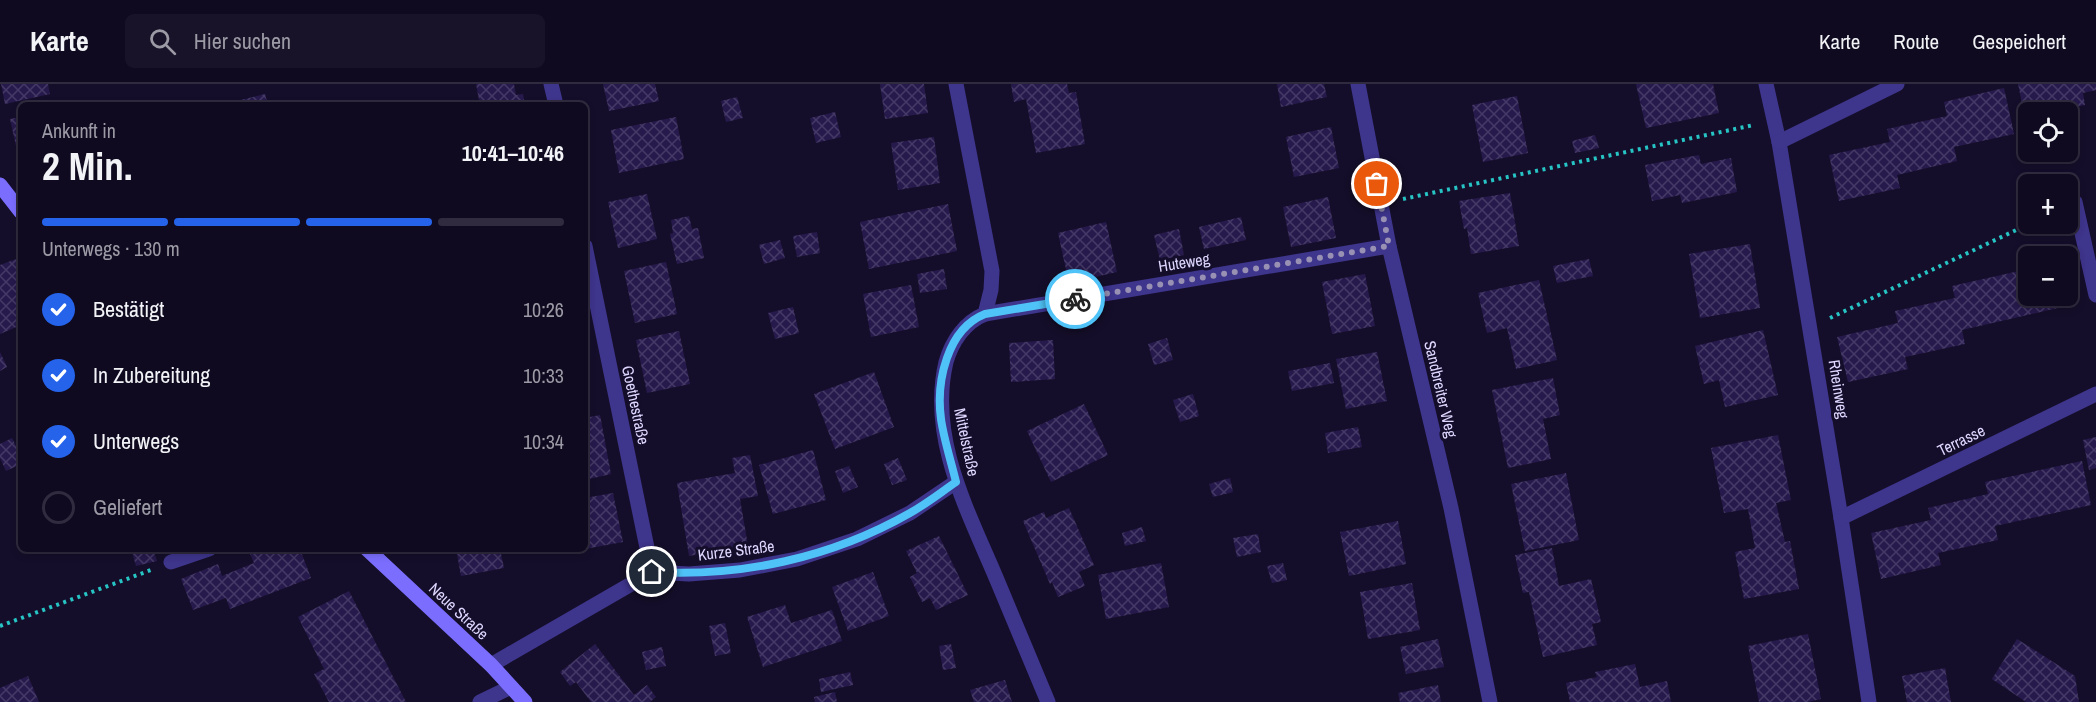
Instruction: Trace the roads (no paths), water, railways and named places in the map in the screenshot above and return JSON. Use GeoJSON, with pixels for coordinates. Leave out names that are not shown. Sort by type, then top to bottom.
{"type":"FeatureCollection","features":[{"type":"Feature","properties":{"kind":"street"},"geometry":{"type":"LineString","coordinates":[[551,84],[555,102]]}},
{"type":"Feature","properties":{"kind":"street"},"geometry":{"type":"LineString","coordinates":[[956,84],[992,271],[991,290],[985,314]]}},
{"type":"Feature","properties":{"kind":"street","name":"Sandbreiter Weg"},"geometry":{"type":"LineString","coordinates":[[1358,84],[1389,246],[1451,508],[1490,702]]}},
{"type":"Feature","properties":{"kind":"street","name":"Rheinweg"},"geometry":{"type":"LineString","coordinates":[[1766,84],[1779,142],[1810,327],[1869,702]]}},
{"type":"Feature","properties":{"kind":"street"},"geometry":{"type":"LineString","coordinates":[[1779,142],[1897,84]]}},
{"type":"Feature","properties":{"kind":"street"},"geometry":{"type":"LineString","coordinates":[[0,185],[18,208]]}},
{"type":"Feature","properties":{"kind":"street"},"geometry":{"type":"LineString","coordinates":[[2078,215],[2096,295]]}},
{"type":"Feature","properties":{"kind":"street","name":"Huteweg"},"geometry":{"type":"LineString","coordinates":[[985,314],[1389,246]]}},
{"type":"Feature","properties":{"kind":"street","name":"Goethestraße"},"geometry":{"type":"LineString","coordinates":[[588,261],[652,572]]}},
{"type":"Feature","properties":{"kind":"street","name":"Mittelstraße"},"geometry":{"type":"LineString","coordinates":[[985,314],[975,318],[960,332],[949,350],[940,393],[941,418],[956,482],[1048,702]]}},
{"type":"Feature","properties":{"kind":"street","name":"Terrasse"},"geometry":{"type":"LineString","coordinates":[[1841,518],[2096,394]]}},
{"type":"Feature","properties":{"kind":"street","name":"Kurze Straße"},"geometry":{"type":"LineString","coordinates":[[652,572],[689,574],[740,570],[796,560],[857,539],[878,529],[910,513],[956,482]]}},
{"type":"Feature","properties":{"kind":"street"},"geometry":{"type":"LineString","coordinates":[[171,562],[200,552]]}},
{"type":"Feature","properties":{"kind":"street","name":"Neue Straße"},"geometry":{"type":"LineString","coordinates":[[370,552],[491,665],[525,702]]}},
{"type":"Feature","properties":{"kind":"street"},"geometry":{"type":"LineString","coordinates":[[491,665],[652,572]]}},
{"type":"Feature","properties":{"kind":"street"},"geometry":{"type":"LineString","coordinates":[[480,702],[511,687]]}}]}
